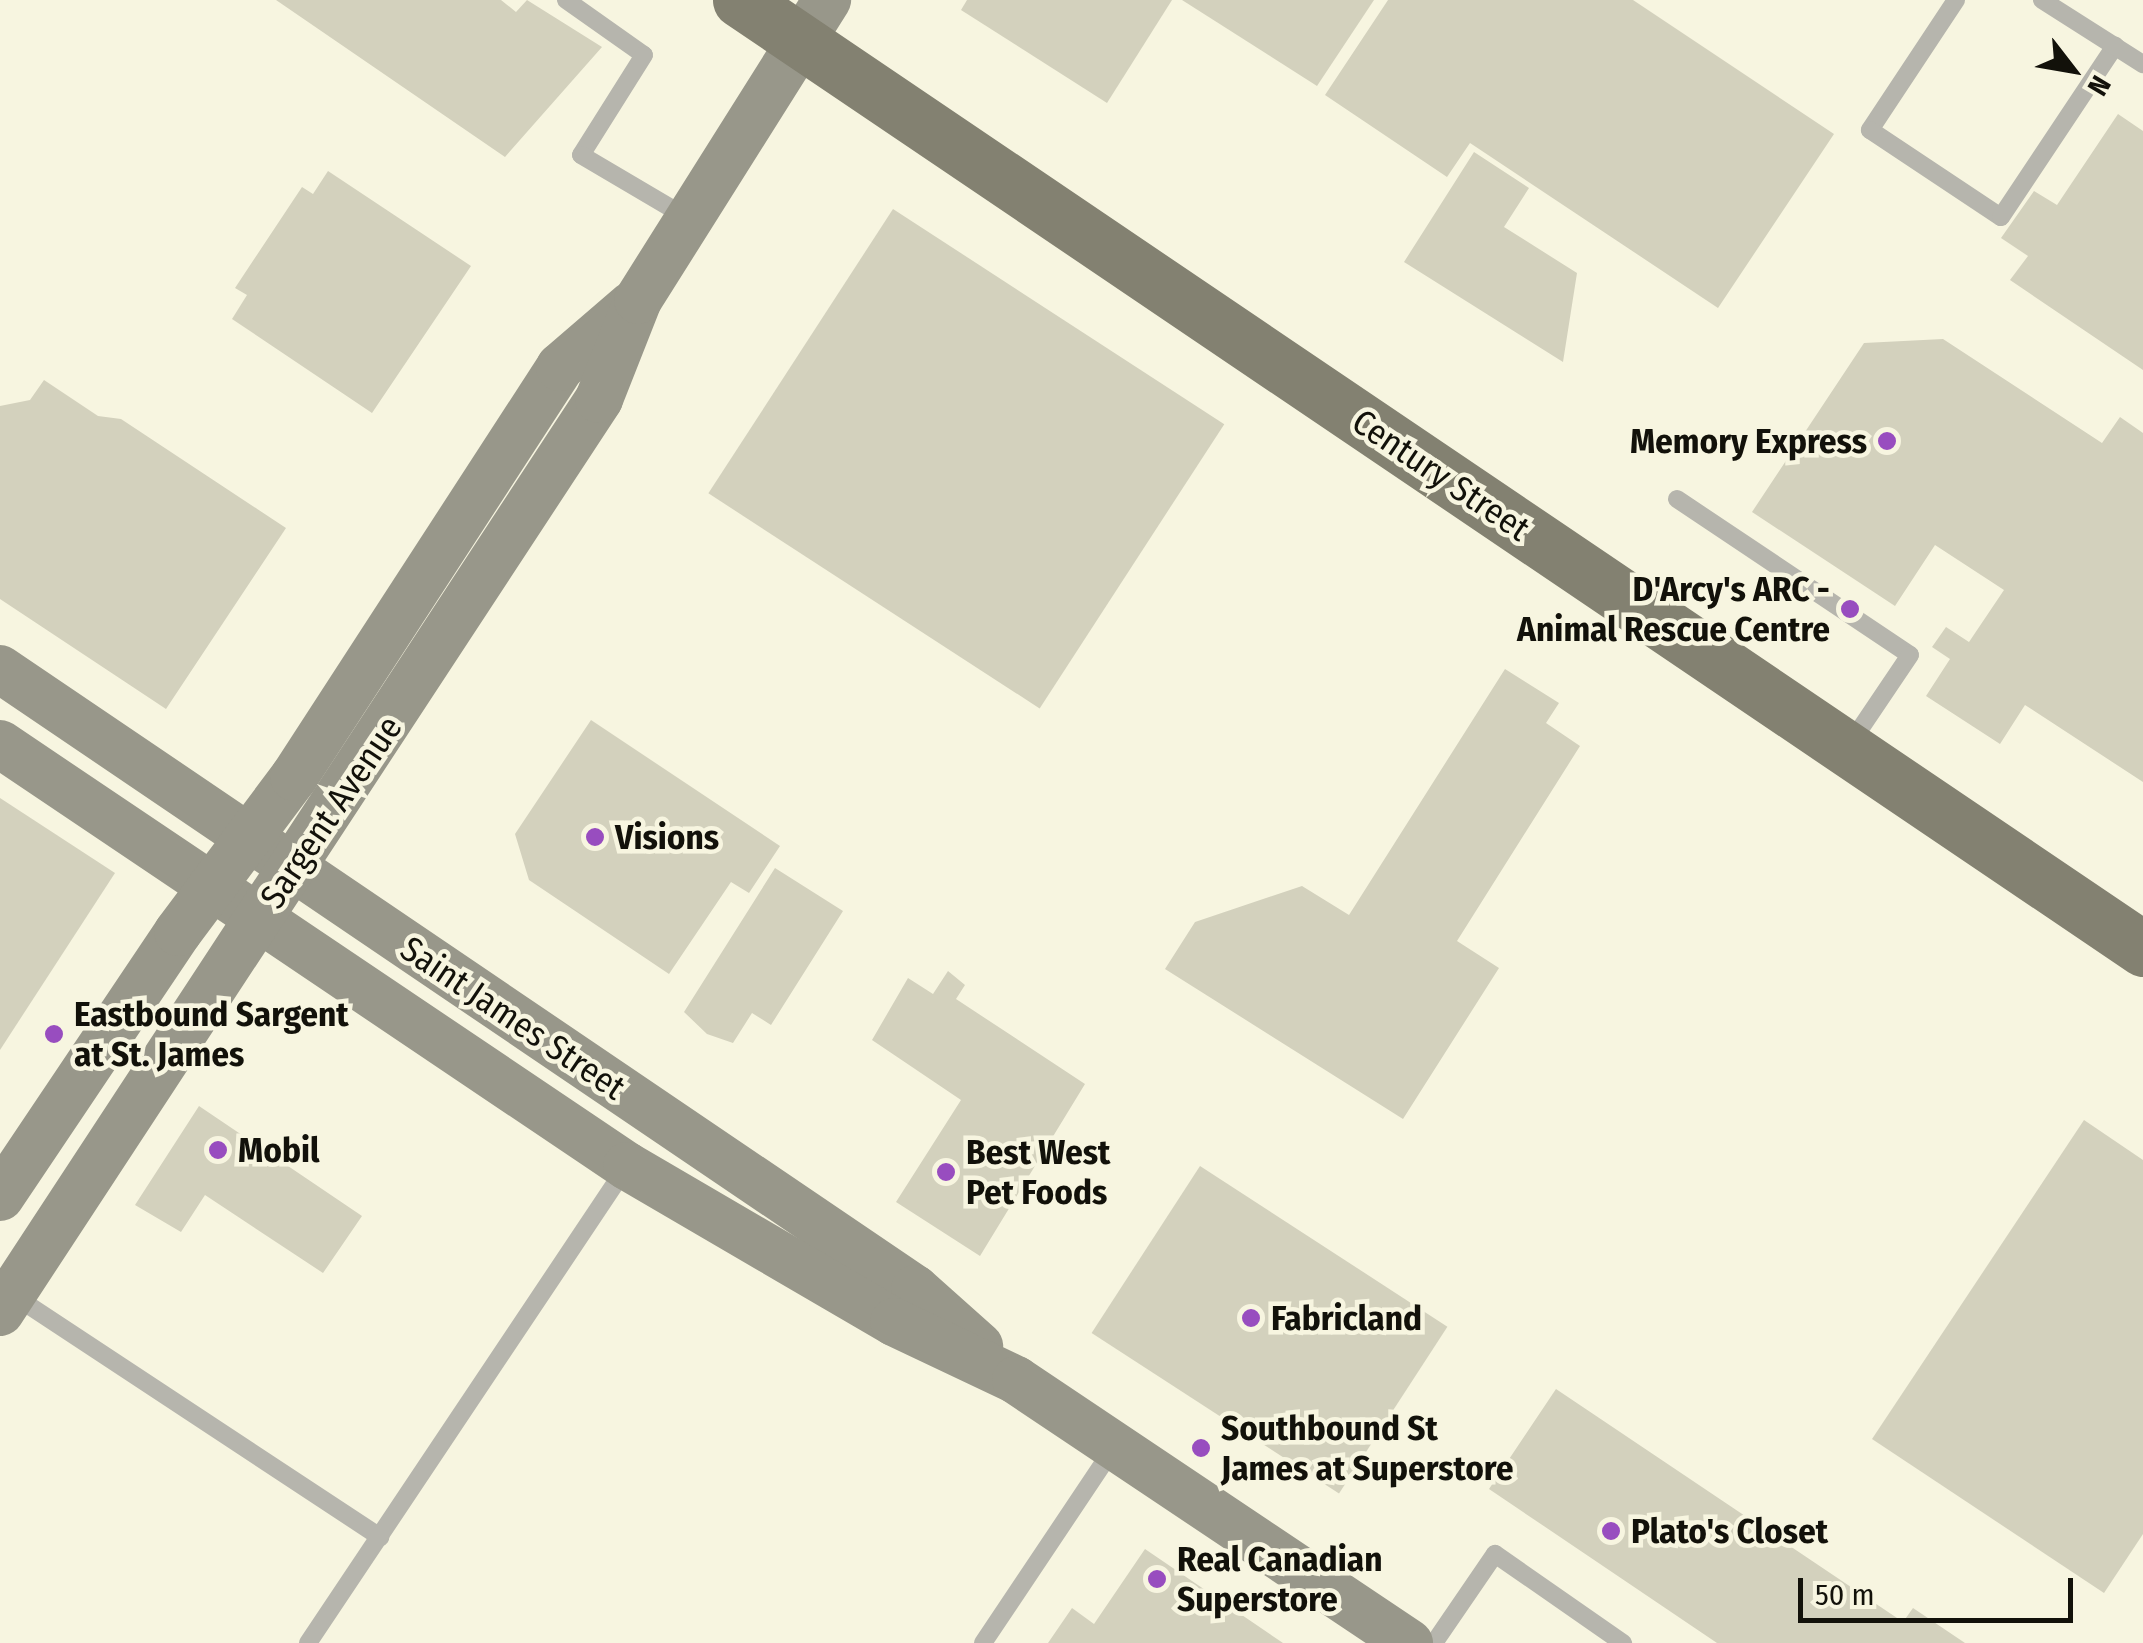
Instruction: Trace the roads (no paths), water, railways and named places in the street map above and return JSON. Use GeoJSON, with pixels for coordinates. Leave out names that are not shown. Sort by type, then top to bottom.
{"type":"FeatureCollection","features":[{"type":"Feature","properties":{"kind":"main road","name":"Century Street"},"geometry":{"type":"LineString","coordinates":[[740,0],[813,21],[1846,748],[2143,949]]}},
{"type":"Feature","properties":{"kind":"main road","name":"Sargent Avenue"},"geometry":{"type":"LineString","coordinates":[[6,1303],[294,870],[599,399],[638,300],[813,21]]}},
{"type":"Feature","properties":{"kind":"main road","name":"Sargent Avenue"},"geometry":{"type":"LineString","coordinates":[[0,1197],[249,836],[560,367],[638,300]]}},
{"type":"Feature","properties":{"kind":"main road","name":"Saint James Street"},"geometry":{"type":"LineString","coordinates":[[0,669],[915,1289],[1016,1380]]}},
{"type":"Feature","properties":{"kind":"main road","name":"Saint James Street"},"geometry":{"type":"LineString","coordinates":[[0,744],[627,1166],[894,1322],[1016,1380],[1409,1643]]}},
{"type":"Feature","properties":{"kind":"lane"},"geometry":{"type":"LineString","coordinates":[[566,0],[644,54],[581,156],[689,218]]}},
{"type":"Feature","properties":{"kind":"lane"},"geometry":{"type":"LineString","coordinates":[[1956,0],[1870,130],[2001,217],[2115,46]]}},
{"type":"Feature","properties":{"kind":"lane"},"geometry":{"type":"LineString","coordinates":[[2042,0],[2143,64]]}},
{"type":"Feature","properties":{"kind":"lane"},"geometry":{"type":"LineString","coordinates":[[1677,499],[1910,655],[1846,748]]}},
{"type":"Feature","properties":{"kind":"lane"},"geometry":{"type":"LineString","coordinates":[[308,1643],[627,1166]]}},
{"type":"Feature","properties":{"kind":"lane"},"geometry":{"type":"LineString","coordinates":[[6,1303],[380,1537]]}},
{"type":"Feature","properties":{"kind":"lane"},"geometry":{"type":"LineString","coordinates":[[984,1643],[1116,1444]]}},
{"type":"Feature","properties":{"kind":"lane"},"geometry":{"type":"LineString","coordinates":[[1434,1643],[1495,1554],[1623,1643]]}},
{"type":"Feature","properties":{"kind":"place","name":"Memory Express"},"geometry":{"type":"Point","coordinates":[1887,441]}},
{"type":"Feature","properties":{"kind":"place","name":"D'Arcy's ARC - Animal Rescue Centre"},"geometry":{"type":"Point","coordinates":[1850,609]}},
{"type":"Feature","properties":{"kind":"place","name":"Visions"},"geometry":{"type":"Point","coordinates":[595,837]}},
{"type":"Feature","properties":{"kind":"place","name":"Eastbound Sargent at St. James"},"geometry":{"type":"Point","coordinates":[54,1034]}},
{"type":"Feature","properties":{"kind":"place","name":"Mobil"},"geometry":{"type":"Point","coordinates":[218,1150]}},
{"type":"Feature","properties":{"kind":"place","name":"Best West Pet Foods"},"geometry":{"type":"Point","coordinates":[946,1172]}},
{"type":"Feature","properties":{"kind":"place","name":"Fabricland"},"geometry":{"type":"Point","coordinates":[1251,1318]}},
{"type":"Feature","properties":{"kind":"place","name":"Southbound St James at Superstore"},"geometry":{"type":"Point","coordinates":[1201,1448]}},
{"type":"Feature","properties":{"kind":"place","name":"Plato's Closet"},"geometry":{"type":"Point","coordinates":[1611,1531]}},
{"type":"Feature","properties":{"kind":"place","name":"Real Canadian Superstore"},"geometry":{"type":"Point","coordinates":[1157,1579]}}]}
